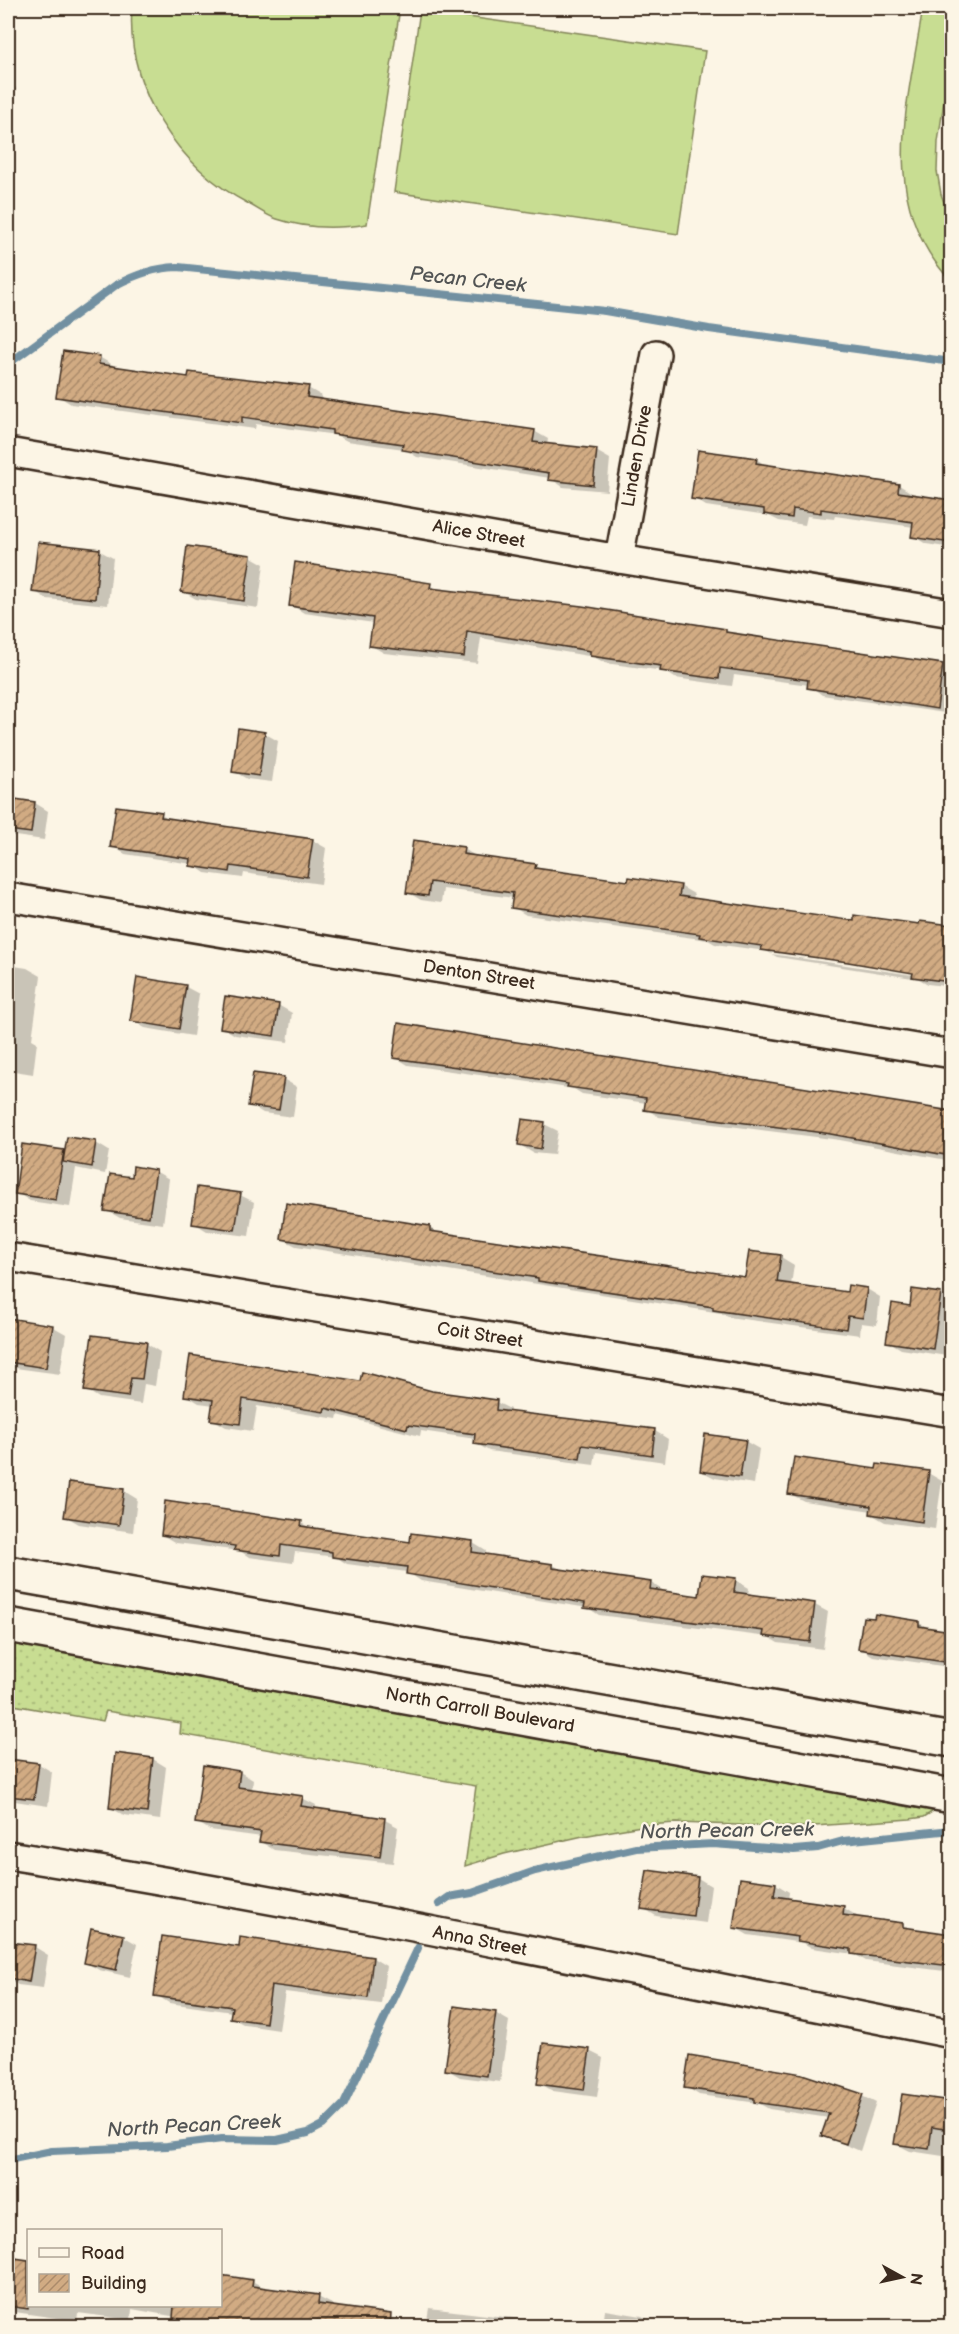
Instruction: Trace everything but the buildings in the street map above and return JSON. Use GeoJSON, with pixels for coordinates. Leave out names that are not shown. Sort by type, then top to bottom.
{"type":"FeatureCollection","features":[{"type":"Feature","properties":{"kind":"main road"},"geometry":{"type":"LineString","coordinates":[[8,1573],[951,1740]]}},
{"type":"Feature","properties":{"kind":"main road","name":"North Carroll Boulevard"},"geometry":{"type":"LineString","coordinates":[[8,1625],[951,1796]]}},
{"type":"Feature","properties":{"kind":"street","name":"Linden Drive"},"geometry":{"type":"LineString","coordinates":[[619,559],[656,354]]}},
{"type":"Feature","properties":{"kind":"street","name":"Alice Street"},"geometry":{"type":"LineString","coordinates":[[8,452],[619,559],[951,612]]}},
{"type":"Feature","properties":{"kind":"street","name":"Denton Street"},"geometry":{"type":"LineString","coordinates":[[8,897],[951,1054]]}},
{"type":"Feature","properties":{"kind":"street","name":"Coit Street"},"geometry":{"type":"LineString","coordinates":[[8,1257],[951,1413]]}},
{"type":"Feature","properties":{"kind":"street","name":"Anna Street"},"geometry":{"type":"LineString","coordinates":[[8,1854],[142,1876],[441,1933],[951,2034]]}},
{"type":"Feature","properties":{"kind":"green space"},"geometry":{"type":"Polygon","coordinates":[[[132,8],[400,8],[367,224],[322,227],[300,225],[277,219],[223,188],[200,169],[179,147],[162,123],[148,96],[138,68],[132,38],[132,8]]]}},
{"type":"Feature","properties":{"kind":"green space"},"geometry":{"type":"Polygon","coordinates":[[[923,8],[951,8],[951,54],[938,142],[937,171],[941,194],[951,221],[951,281],[928,251],[913,219],[905,185],[903,151],[905,116],[923,8]]]}},
{"type":"Feature","properties":{"kind":"green space"},"geometry":{"type":"Polygon","coordinates":[[[420,10],[705,51],[678,234],[394,192],[420,10]]]}},
{"type":"Feature","properties":{"kind":"green space"},"geometry":{"type":"Polygon","coordinates":[[[8,1642],[934,1804],[932,1812],[924,1817],[801,1827],[676,1823],[647,1825],[583,1836],[504,1854],[465,1866],[476,1786],[180,1734],[181,1723],[106,1711],[103,1721],[8,1704],[8,1642]]]}},
{"type":"Feature","properties":{"kind":"waterway","name":"Pecan Creek"},"geometry":{"type":"LineString","coordinates":[[8,364],[116,285],[146,272],[178,267],[605,311],[709,329],[952,362]]}},
{"type":"Feature","properties":{"kind":"waterway","name":"North Pecan Creek"},"geometry":{"type":"LineString","coordinates":[[439,1904],[449,1897],[472,1893],[535,1871],[636,1848],[713,1844],[794,1850],[818,1848],[843,1841],[952,1830]]}},
{"type":"Feature","properties":{"kind":"waterway","name":"North Pecan Creek"},"geometry":{"type":"LineString","coordinates":[[8,2160],[52,2151],[167,2146],[222,2139],[277,2140],[308,2133],[323,2125],[344,2104],[418,1948]]}}]}
